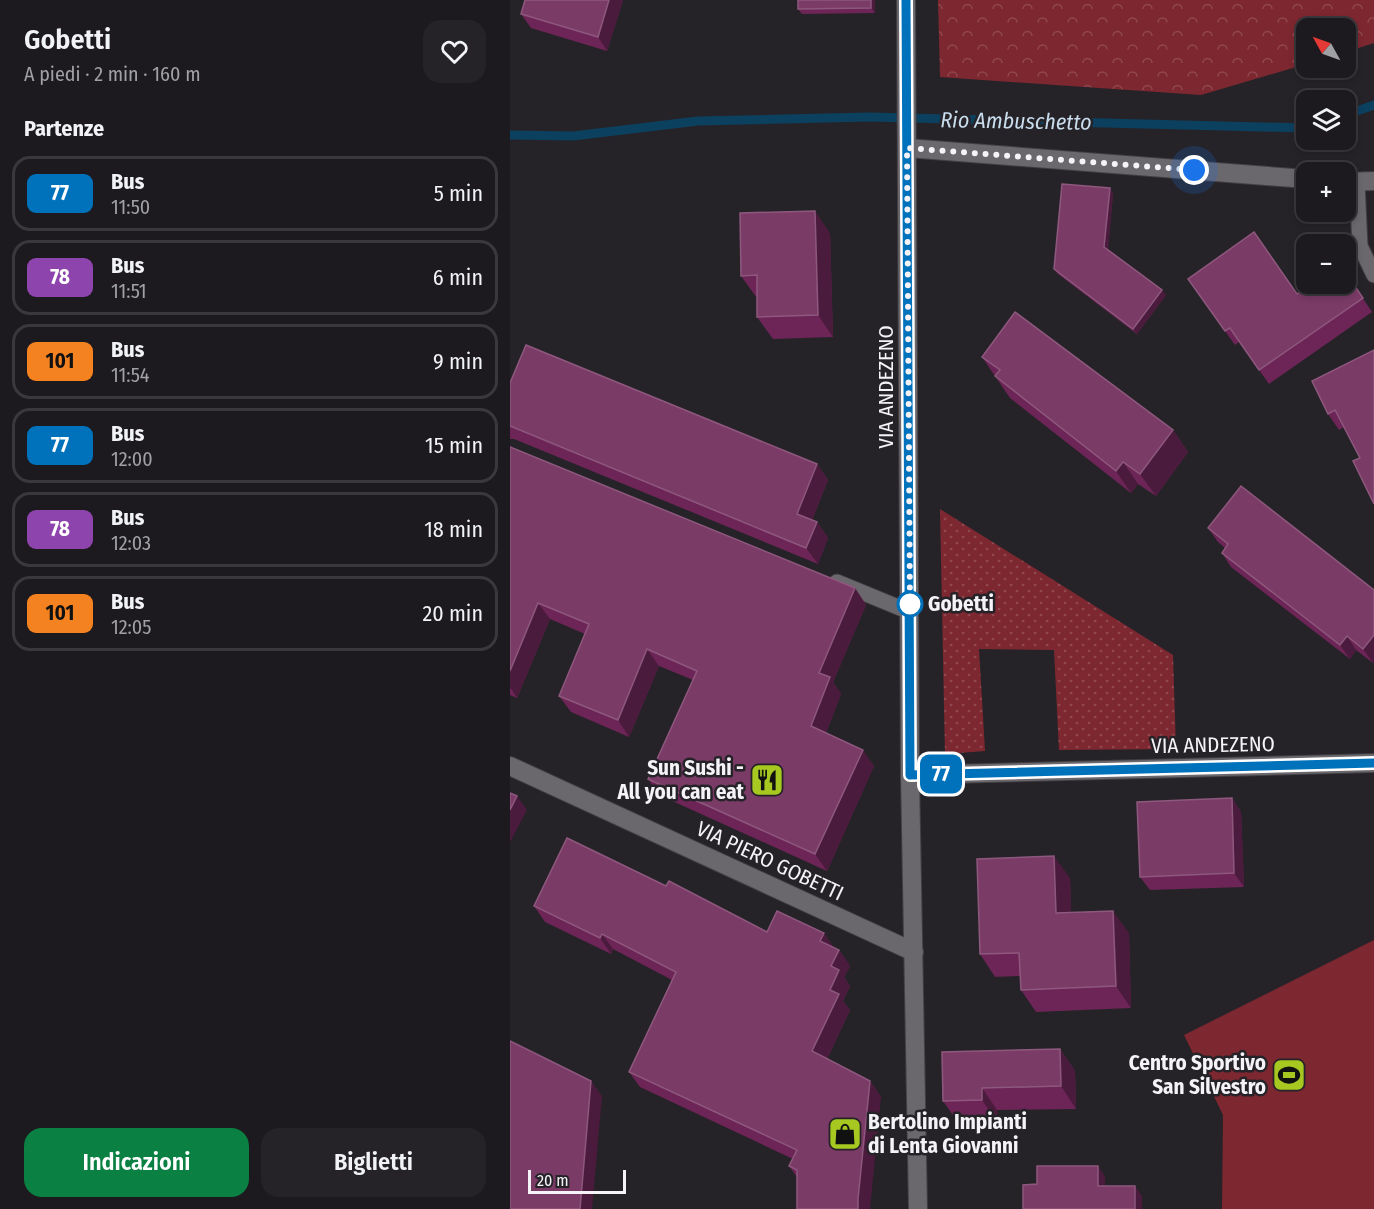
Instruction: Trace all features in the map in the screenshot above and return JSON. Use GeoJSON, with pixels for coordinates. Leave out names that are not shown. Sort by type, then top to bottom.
{"type":"FeatureCollection","features":[{"type":"Feature","properties":{"kind":"street","name":"VIA ANDEZENO"},"geometry":{"type":"LineString","coordinates":[[906,0],[910,775],[918,1209]]}},
{"type":"Feature","properties":{"kind":"street"},"geometry":{"type":"LineString","coordinates":[[907,148],[1296,178]]}},
{"type":"Feature","properties":{"kind":"street","name":"VIA ANDEZENO"},"geometry":{"type":"LineString","coordinates":[[910,775],[1374,763]]}},
{"type":"Feature","properties":{"kind":"street","name":"VIA PIERO GOBETTI"},"geometry":{"type":"LineString","coordinates":[[510,766],[914,952]]}},
{"type":"Feature","properties":{"kind":"lane"},"geometry":{"type":"LineString","coordinates":[[1359,182],[1360,246],[1374,275]]}},
{"type":"Feature","properties":{"kind":"lane"},"geometry":{"type":"LineString","coordinates":[[821,576],[910,612]]}},
{"type":"Feature","properties":{"kind":"green space"},"geometry":{"type":"Polygon","coordinates":[[[938,0],[1374,0],[1374,43],[1356,49],[1356,18],[1296,18],[1296,67],[1201,95],[940,77],[938,0]]]}},
{"type":"Feature","properties":{"kind":"green space"},"geometry":{"type":"Polygon","coordinates":[[[940,509],[1173,655],[1176,749],[1059,750],[1054,650],[979,649],[985,751],[945,754],[940,509]]]}},
{"type":"Feature","properties":{"kind":"green space","name":"Centro Sportivo San Silvestro"},"geometry":{"type":"Polygon","coordinates":[[[1374,940],[1374,1209],[1222,1209],[1223,1115],[1184,1035],[1374,940]]]}},
{"type":"Feature","properties":{"kind":"building"},"geometry":{"type":"Polygon","coordinates":[[[525,0],[609,0],[598,37],[521,14],[525,0]]]}},
{"type":"Feature","properties":{"kind":"building"},"geometry":{"type":"Polygon","coordinates":[[[798,0],[871,0],[871,8],[798,9],[798,0]]]}},
{"type":"Feature","properties":{"kind":"building"},"geometry":{"type":"Polygon","coordinates":[[[1062,184],[1110,188],[1104,247],[1162,290],[1133,329],[1054,269],[1062,184]]]}},
{"type":"Feature","properties":{"kind":"building"},"geometry":{"type":"Polygon","coordinates":[[[815,211],[818,315],[757,317],[757,275],[741,276],[740,213],[815,211]]]}},
{"type":"Feature","properties":{"kind":"building"},"geometry":{"type":"Polygon","coordinates":[[[1254,232],[1296,294],[1356,294],[1356,288],[1363,298],[1259,370],[1230,328],[1225,331],[1188,279],[1254,232]]]}},
{"type":"Feature","properties":{"kind":"building"},"geometry":{"type":"Polygon","coordinates":[[[1015,312],[1173,430],[1140,474],[1123,462],[1116,471],[995,376],[1000,370],[982,357],[1015,312]]]}},
{"type":"Feature","properties":{"kind":"building"},"geometry":{"type":"Polygon","coordinates":[[[526,345],[817,464],[797,514],[817,522],[806,548],[510,426],[510,383],[526,345]]]}},
{"type":"Feature","properties":{"kind":"building"},"geometry":{"type":"Polygon","coordinates":[[[1374,350],[1374,504],[1353,461],[1360,458],[1335,410],[1328,414],[1312,381],[1374,350]]]}},
{"type":"Feature","properties":{"kind":"building"},"geometry":{"type":"Polygon","coordinates":[[[510,447],[855,588],[819,673],[830,677],[811,726],[863,750],[815,854],[648,779],[697,671],[647,649],[618,720],[559,696],[589,624],[538,603],[510,671],[510,447]]]}},
{"type":"Feature","properties":{"kind":"building"},"geometry":{"type":"Polygon","coordinates":[[[1241,486],[1374,590],[1374,635],[1363,649],[1347,636],[1340,645],[1222,553],[1228,544],[1208,528],[1241,486]]]}},
{"type":"Feature","properties":{"kind":"building"},"geometry":{"type":"Polygon","coordinates":[[[510,793],[517,796],[510,810],[510,793]]]}},
{"type":"Feature","properties":{"kind":"building"},"geometry":{"type":"Polygon","coordinates":[[[1232,798],[1234,873],[1140,877],[1137,802],[1232,798]]]}},
{"type":"Feature","properties":{"kind":"building"},"geometry":{"type":"Polygon","coordinates":[[[567,838],[666,886],[669,881],[767,932],[777,911],[824,933],[820,941],[839,950],[831,966],[839,970],[830,990],[839,994],[812,1051],[870,1081],[858,1209],[797,1209],[797,1170],[789,1166],[797,1150],[629,1072],[676,972],[602,934],[600,938],[534,906],[567,838]]]}},
{"type":"Feature","properties":{"kind":"building"},"geometry":{"type":"Polygon","coordinates":[[[1054,856],[1056,913],[1113,911],[1116,986],[1021,990],[1019,953],[980,954],[977,859],[1054,856]]]}},
{"type":"Feature","properties":{"kind":"building"},"geometry":{"type":"Polygon","coordinates":[[[510,1041],[591,1081],[580,1209],[510,1209],[510,1041]]]}},
{"type":"Feature","properties":{"kind":"building"},"geometry":{"type":"Polygon","coordinates":[[[1060,1049],[1061,1086],[982,1088],[982,1100],[943,1101],[942,1052],[1060,1049]]]}},
{"type":"Feature","properties":{"kind":"building"},"geometry":{"type":"Polygon","coordinates":[[[1037,1166],[1098,1166],[1098,1186],[1135,1186],[1135,1209],[1023,1209],[1023,1185],[1037,1184],[1037,1166]]]}},
{"type":"Feature","properties":{"kind":"waterway","name":"Rio Ambuschetto"},"geometry":{"type":"LineString","coordinates":[[1356,111],[1374,105]]}},
{"type":"Feature","properties":{"kind":"waterway","name":"Rio Ambuschetto"},"geometry":{"type":"LineString","coordinates":[[510,135],[573,136],[698,121],[870,117],[1296,128]]}},
{"type":"Feature","properties":{"kind":"bus line","name":"77"},"geometry":{"type":"LineString","coordinates":[[906,0],[910,775],[1374,763]]}},
{"type":"Feature","properties":{"kind":"place","name":"Gobetti"},"geometry":{"type":"Point","coordinates":[910,604]}},
{"type":"Feature","properties":{"kind":"place","name":"Sun Sushi - All you can eat"},"geometry":{"type":"Point","coordinates":[767,780]}},
{"type":"Feature","properties":{"kind":"place","name":"Centro Sportivo San Silvestro"},"geometry":{"type":"Point","coordinates":[1289,1075]}},
{"type":"Feature","properties":{"kind":"place","name":"Bertolino Impianti di Lenta Giovanni"},"geometry":{"type":"Point","coordinates":[845,1134]}},
{"type":"Feature","properties":{"kind":"route"},"geometry":{"type":"LineString","coordinates":[[910,604],[910,612],[907,148],[1194,170]]}}]}
